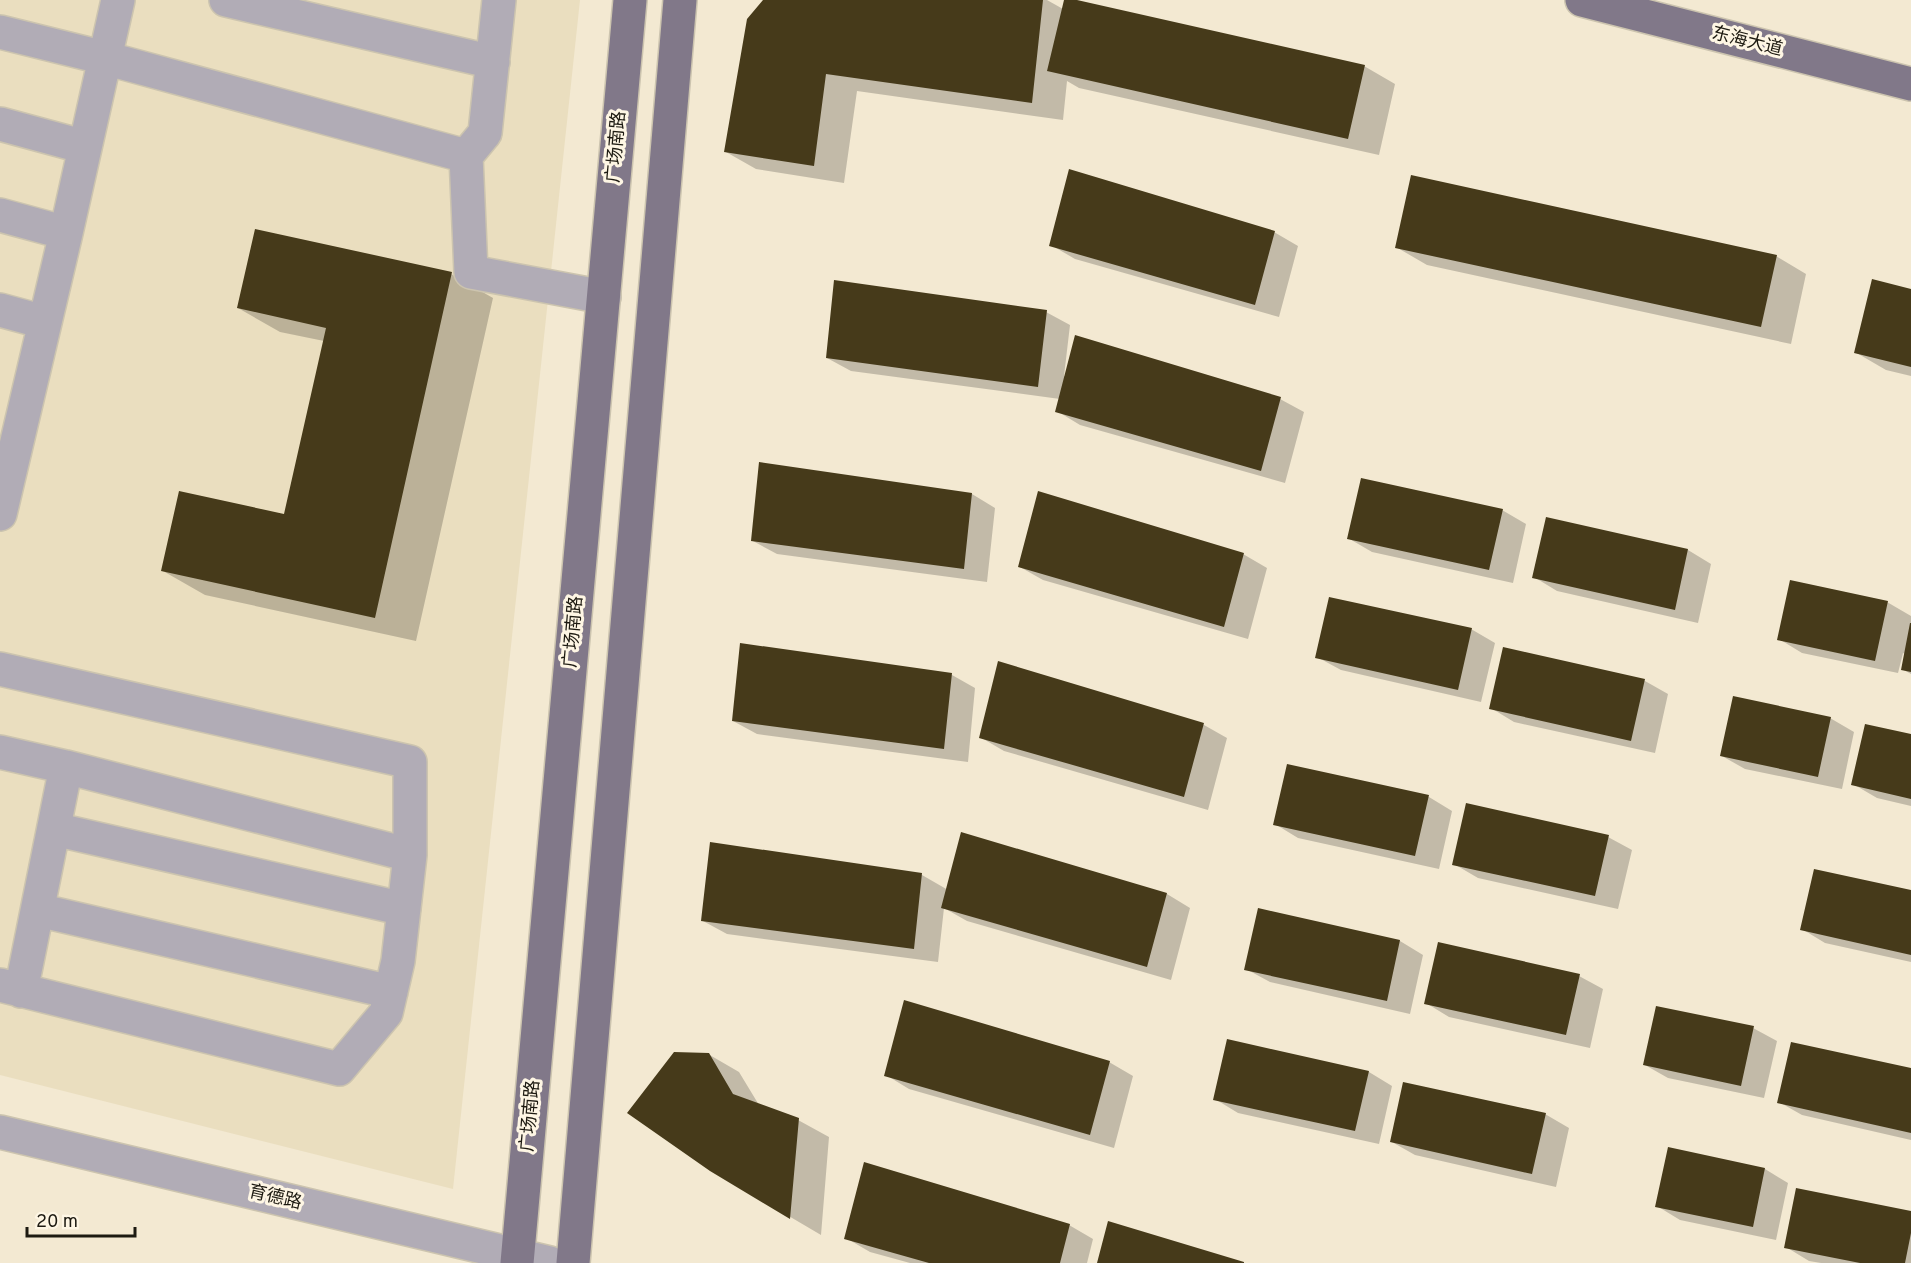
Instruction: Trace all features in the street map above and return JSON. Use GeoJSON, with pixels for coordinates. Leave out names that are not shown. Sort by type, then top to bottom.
{"type":"FeatureCollection","features":[{"type":"Feature","properties":{"kind":"main road","name":"广场南路"},"geometry":{"type":"LineString","coordinates":[[518,1259],[630,0]]}},
{"type":"Feature","properties":{"kind":"main road"},"geometry":{"type":"LineString","coordinates":[[573,1263],[680,0]]}},
{"type":"Feature","properties":{"kind":"main road","name":"东海大道"},"geometry":{"type":"LineString","coordinates":[[1582,0],[1911,84]]}},
{"type":"Feature","properties":{"kind":"street"},"geometry":{"type":"LineString","coordinates":[[0,514],[13,400],[44,322],[118,0]]}},
{"type":"Feature","properties":{"kind":"street"},"geometry":{"type":"LineString","coordinates":[[226,0],[493,62]]}},
{"type":"Feature","properties":{"kind":"street"},"geometry":{"type":"LineString","coordinates":[[500,0],[485,133],[466,156],[471,272],[604,297]]}},
{"type":"Feature","properties":{"kind":"street"},"geometry":{"type":"LineString","coordinates":[[0,32],[105,58],[466,156]]}},
{"type":"Feature","properties":{"kind":"street"},"geometry":{"type":"LineString","coordinates":[[0,124],[85,147]]}},
{"type":"Feature","properties":{"kind":"street"},"geometry":{"type":"LineString","coordinates":[[0,215],[66,233]]}},
{"type":"Feature","properties":{"kind":"street"},"geometry":{"type":"LineString","coordinates":[[0,310],[44,322]]}},
{"type":"Feature","properties":{"kind":"street"},"geometry":{"type":"LineString","coordinates":[[0,669],[410,762],[410,855],[398,961],[391,992],[386,1013],[339,1069],[11,988],[39,910],[66,767]]}},
{"type":"Feature","properties":{"kind":"street"},"geometry":{"type":"LineString","coordinates":[[0,752],[410,855]]}},
{"type":"Feature","properties":{"kind":"street"},"geometry":{"type":"LineString","coordinates":[[54,829],[404,909]]}},
{"type":"Feature","properties":{"kind":"street"},"geometry":{"type":"LineString","coordinates":[[39,910],[391,992]]}},
{"type":"Feature","properties":{"kind":"street","name":"育德路"},"geometry":{"type":"LineString","coordinates":[[0,1132],[518,1259],[550,1263]]}},
{"type":"Feature","properties":{"kind":"shaded area"},"geometry":{"type":"Polygon","coordinates":[[[0,0],[580,0],[453,1189],[0,1075],[0,0]]]}},
{"type":"Feature","properties":{"kind":"building"},"geometry":{"type":"Polygon","coordinates":[[[763,0],[1043,0],[1032,103],[826,74],[814,166],[724,152],[747,19],[763,0]]]}},
{"type":"Feature","properties":{"kind":"building"},"geometry":{"type":"Polygon","coordinates":[[[1064,0],[1077,0],[1365,65],[1348,139],[1047,71],[1064,0]]]}},
{"type":"Feature","properties":{"kind":"building"},"geometry":{"type":"Polygon","coordinates":[[[1069,169],[1275,231],[1255,305],[1049,246],[1069,169]]]}},
{"type":"Feature","properties":{"kind":"building"},"geometry":{"type":"Polygon","coordinates":[[[1411,175],[1777,255],[1761,327],[1395,248],[1411,175]]]}},
{"type":"Feature","properties":{"kind":"building"},"geometry":{"type":"Polygon","coordinates":[[[255,229],[452,272],[375,618],[161,571],[179,491],[284,514],[326,328],[237,308],[255,229]]]}},
{"type":"Feature","properties":{"kind":"building"},"geometry":{"type":"Polygon","coordinates":[[[1872,279],[1911,289],[1911,367],[1854,353],[1872,279]]]}},
{"type":"Feature","properties":{"kind":"building"},"geometry":{"type":"Polygon","coordinates":[[[834,280],[1047,310],[1038,387],[826,358],[834,280]]]}},
{"type":"Feature","properties":{"kind":"building"},"geometry":{"type":"Polygon","coordinates":[[[1075,335],[1281,397],[1261,471],[1055,412],[1075,335]]]}},
{"type":"Feature","properties":{"kind":"building"},"geometry":{"type":"Polygon","coordinates":[[[759,462],[972,493],[964,569],[751,541],[759,462]]]}},
{"type":"Feature","properties":{"kind":"building"},"geometry":{"type":"Polygon","coordinates":[[[1361,478],[1503,509],[1489,570],[1347,539],[1361,478]]]}},
{"type":"Feature","properties":{"kind":"building"},"geometry":{"type":"Polygon","coordinates":[[[1038,491],[1244,553],[1224,627],[1018,567],[1038,491]]]}},
{"type":"Feature","properties":{"kind":"building"},"geometry":{"type":"Polygon","coordinates":[[[1546,517],[1688,549],[1675,610],[1532,578],[1546,517]]]}},
{"type":"Feature","properties":{"kind":"building"},"geometry":{"type":"Polygon","coordinates":[[[1790,580],[1888,601],[1875,661],[1777,640],[1790,580]]]}},
{"type":"Feature","properties":{"kind":"building"},"geometry":{"type":"Polygon","coordinates":[[[1329,597],[1472,628],[1458,690],[1315,658],[1329,597]]]}},
{"type":"Feature","properties":{"kind":"building"},"geometry":{"type":"Polygon","coordinates":[[[1911,623],[1911,672],[1901,670],[1911,623]]]}},
{"type":"Feature","properties":{"kind":"building"},"geometry":{"type":"Polygon","coordinates":[[[740,643],[952,673],[944,749],[732,721],[740,643]]]}},
{"type":"Feature","properties":{"kind":"building"},"geometry":{"type":"Polygon","coordinates":[[[1503,647],[1645,679],[1631,741],[1489,709],[1503,647]]]}},
{"type":"Feature","properties":{"kind":"building"},"geometry":{"type":"Polygon","coordinates":[[[998,661],[1204,723],[1184,797],[979,738],[998,661]]]}},
{"type":"Feature","properties":{"kind":"building"},"geometry":{"type":"Polygon","coordinates":[[[1733,696],[1831,717],[1818,777],[1720,756],[1733,696]]]}},
{"type":"Feature","properties":{"kind":"building"},"geometry":{"type":"Polygon","coordinates":[[[1865,724],[1911,734],[1911,799],[1851,785],[1865,724]]]}},
{"type":"Feature","properties":{"kind":"building"},"geometry":{"type":"Polygon","coordinates":[[[1287,764],[1429,795],[1415,856],[1273,825],[1287,764]]]}},
{"type":"Feature","properties":{"kind":"building"},"geometry":{"type":"Polygon","coordinates":[[[1466,803],[1609,835],[1595,896],[1452,865],[1466,803]]]}},
{"type":"Feature","properties":{"kind":"building"},"geometry":{"type":"Polygon","coordinates":[[[961,832],[1167,893],[1147,967],[941,908],[961,832]]]}},
{"type":"Feature","properties":{"kind":"building"},"geometry":{"type":"Polygon","coordinates":[[[710,842],[922,873],[914,949],[701,921],[710,842]]]}},
{"type":"Feature","properties":{"kind":"building"},"geometry":{"type":"Polygon","coordinates":[[[1814,869],[1911,890],[1911,955],[1800,930],[1814,869]]]}},
{"type":"Feature","properties":{"kind":"building"},"geometry":{"type":"Polygon","coordinates":[[[1258,908],[1400,940],[1387,1001],[1244,970],[1258,908]]]}},
{"type":"Feature","properties":{"kind":"building"},"geometry":{"type":"Polygon","coordinates":[[[1438,942],[1580,974],[1566,1035],[1424,1004],[1438,942]]]}},
{"type":"Feature","properties":{"kind":"building"},"geometry":{"type":"Polygon","coordinates":[[[904,1000],[1110,1061],[1090,1135],[884,1076],[904,1000]]]}},
{"type":"Feature","properties":{"kind":"building"},"geometry":{"type":"Polygon","coordinates":[[[1656,1006],[1754,1026],[1741,1086],[1643,1065],[1656,1006]]]}},
{"type":"Feature","properties":{"kind":"building"},"geometry":{"type":"Polygon","coordinates":[[[1227,1039],[1369,1071],[1355,1131],[1213,1100],[1227,1039]]]}},
{"type":"Feature","properties":{"kind":"building"},"geometry":{"type":"Polygon","coordinates":[[[1791,1042],[1911,1068],[1911,1133],[1777,1103],[1791,1042]]]}},
{"type":"Feature","properties":{"kind":"building"},"geometry":{"type":"Polygon","coordinates":[[[674,1052],[709,1053],[733,1094],[799,1118],[790,1219],[710,1171],[627,1113],[674,1052]]]}},
{"type":"Feature","properties":{"kind":"building"},"geometry":{"type":"Polygon","coordinates":[[[1403,1082],[1546,1113],[1532,1174],[1390,1142],[1403,1082]]]}},
{"type":"Feature","properties":{"kind":"building"},"geometry":{"type":"Polygon","coordinates":[[[1668,1147],[1765,1168],[1753,1227],[1655,1207],[1668,1147]]]}},
{"type":"Feature","properties":{"kind":"building"},"geometry":{"type":"Polygon","coordinates":[[[864,1162],[1070,1224],[1060,1263],[929,1263],[844,1239],[864,1162]]]}},
{"type":"Feature","properties":{"kind":"building"},"geometry":{"type":"Polygon","coordinates":[[[1796,1188],[1911,1211],[1911,1233],[1905,1263],[1860,1263],[1784,1248],[1796,1188]]]}},
{"type":"Feature","properties":{"kind":"building"},"geometry":{"type":"Polygon","coordinates":[[[1108,1221],[1244,1262],[1244,1263],[1097,1263],[1108,1221]]]}}]}
